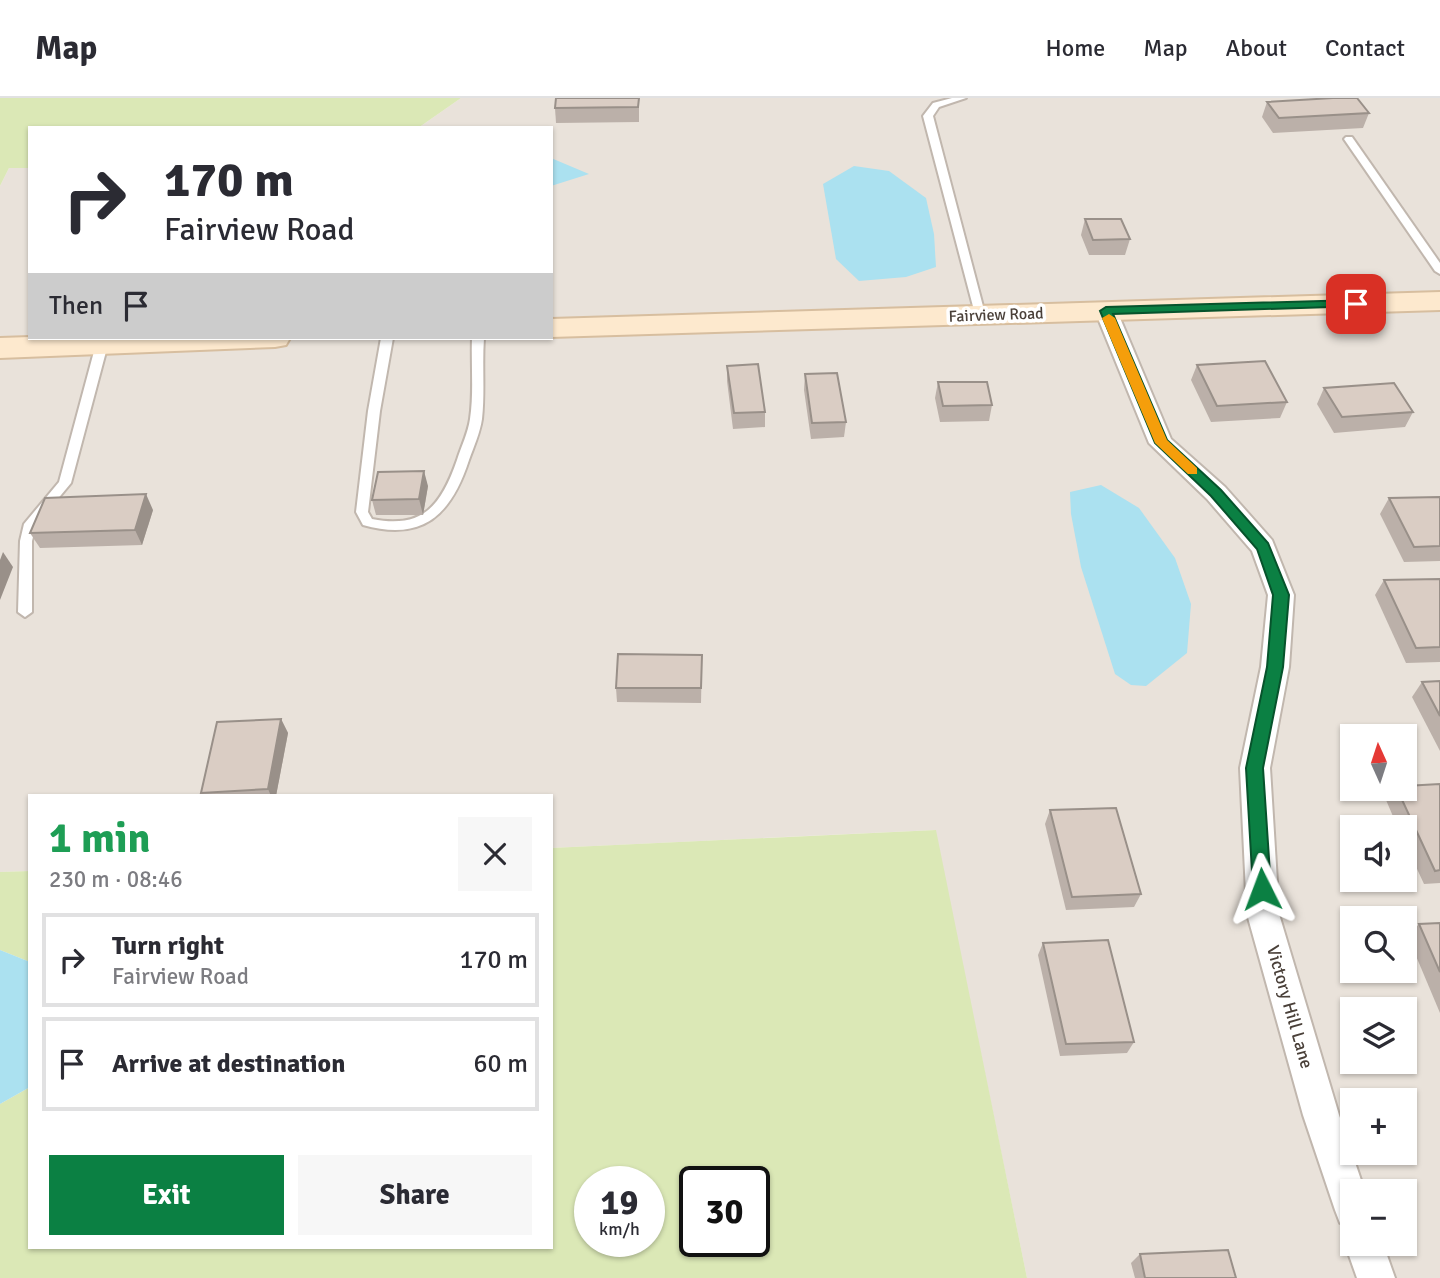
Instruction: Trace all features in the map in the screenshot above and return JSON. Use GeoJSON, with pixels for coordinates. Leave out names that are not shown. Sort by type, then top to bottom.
{"type":"FeatureCollection","features":[{"type":"Feature","properties":{"kind":"street","name":"Fairview Road"},"geometry":{"type":"LineString","coordinates":[[553,328],[1440,301]]}},
{"type":"Feature","properties":{"kind":"street","name":"Victory Hill Lane"},"geometry":{"type":"LineString","coordinates":[[1106,311],[1161,443],[1216,493],[1263,547],[1281,595],[1275,667],[1255,768],[1263,914],[1321,1115],[1343,1179]]}},
{"type":"Feature","properties":{"kind":"street"},"geometry":{"type":"LineString","coordinates":[[0,348],[217,340]]}},
{"type":"Feature","properties":{"kind":"street"},"geometry":{"type":"LineString","coordinates":[[1368,1256],[1376,1278]]}},
{"type":"Feature","properties":{"kind":"lane"},"geometry":{"type":"LineString","coordinates":[[962,98],[936,105],[928,116],[980,314]]}},
{"type":"Feature","properties":{"kind":"lane"},"geometry":{"type":"LineString","coordinates":[[1349,139],[1440,271]]}},
{"type":"Feature","properties":{"kind":"lane"},"geometry":{"type":"LineString","coordinates":[[387,340],[374,411],[362,512],[367,522],[388,528],[416,525],[431,517],[458,479],[475,420],[478,340]]}},
{"type":"Feature","properties":{"kind":"lane"},"geometry":{"type":"LineString","coordinates":[[25,612],[26,541],[30,524],[65,482],[102,344]]}},
{"type":"Feature","properties":{"kind":"shaded area"},"geometry":{"type":"Polygon","coordinates":[[[461,98],[1440,98],[1440,1278],[1027,1278],[935,830],[553,848],[553,794],[28,794],[28,871],[0,872],[0,186],[9,168],[28,168],[28,340],[553,340],[553,126],[421,126],[461,98]]]}},
{"type":"Feature","properties":{"kind":"green space"},"geometry":{"type":"Polygon","coordinates":[[[0,98],[461,98],[421,126],[28,126],[28,168],[9,168],[0,186],[0,98]]]}},
{"type":"Feature","properties":{"kind":"green space"},"geometry":{"type":"Polygon","coordinates":[[[936,830],[1027,1278],[0,1278],[0,1104],[28,1088],[28,1249],[553,1249],[553,848],[936,830]]]}},
{"type":"Feature","properties":{"kind":"green space"},"geometry":{"type":"Polygon","coordinates":[[[28,871],[28,961],[0,950],[0,872],[28,871]]]}},
{"type":"Feature","properties":{"kind":"water"},"geometry":{"type":"Polygon","coordinates":[[[553,159],[589,174],[553,185],[553,159]]]}},
{"type":"Feature","properties":{"kind":"water"},"geometry":{"type":"Polygon","coordinates":[[[854,166],[889,171],[926,198],[934,234],[936,267],[906,277],[859,281],[836,259],[823,184],[854,166]]]}},
{"type":"Feature","properties":{"kind":"water"},"geometry":{"type":"Polygon","coordinates":[[[1101,485],[1139,508],[1175,558],[1191,604],[1187,653],[1146,686],[1131,685],[1115,674],[1081,567],[1071,514],[1070,492],[1101,485]]]}},
{"type":"Feature","properties":{"kind":"water"},"geometry":{"type":"Polygon","coordinates":[[[0,950],[28,961],[28,1088],[0,1104],[0,950]]]}},
{"type":"Feature","properties":{"kind":"building"},"geometry":{"type":"Polygon","coordinates":[[[556,98],[639,98],[638,107],[555,108],[556,98]]]}},
{"type":"Feature","properties":{"kind":"building"},"geometry":{"type":"Polygon","coordinates":[[[1357,98],[1369,113],[1279,118],[1267,102],[1357,98]]]}},
{"type":"Feature","properties":{"kind":"building"},"geometry":{"type":"Polygon","coordinates":[[[1085,219],[1121,219],[1130,239],[1093,240],[1085,219]]]}},
{"type":"Feature","properties":{"kind":"building"},"geometry":{"type":"Polygon","coordinates":[[[1265,361],[1287,402],[1217,406],[1197,365],[1265,361]]]}},
{"type":"Feature","properties":{"kind":"building"},"geometry":{"type":"Polygon","coordinates":[[[758,364],[765,412],[734,413],[727,366],[758,364]]]}},
{"type":"Feature","properties":{"kind":"building"},"geometry":{"type":"Polygon","coordinates":[[[837,373],[846,422],[812,423],[805,374],[837,373]]]}},
{"type":"Feature","properties":{"kind":"building"},"geometry":{"type":"Polygon","coordinates":[[[938,382],[987,382],[992,405],[943,406],[938,382]]]}},
{"type":"Feature","properties":{"kind":"building"},"geometry":{"type":"Polygon","coordinates":[[[1394,383],[1413,412],[1342,417],[1324,388],[1394,383]]]}},
{"type":"Feature","properties":{"kind":"building"},"geometry":{"type":"Polygon","coordinates":[[[424,471],[419,499],[372,500],[378,472],[424,471]]]}},
{"type":"Feature","properties":{"kind":"building"},"geometry":{"type":"Polygon","coordinates":[[[146,494],[135,530],[30,533],[45,498],[146,494]]]}},
{"type":"Feature","properties":{"kind":"building"},"geometry":{"type":"Polygon","coordinates":[[[1440,497],[1440,546],[1414,547],[1389,498],[1440,497]]]}},
{"type":"Feature","properties":{"kind":"building"},"geometry":{"type":"Polygon","coordinates":[[[1440,579],[1440,647],[1416,648],[1384,580],[1440,579]]]}},
{"type":"Feature","properties":{"kind":"building"},"geometry":{"type":"Polygon","coordinates":[[[618,654],[702,655],[701,688],[616,688],[618,654]]]}},
{"type":"Feature","properties":{"kind":"building"},"geometry":{"type":"Polygon","coordinates":[[[1440,681],[1440,716],[1422,682],[1440,681]]]}},
{"type":"Feature","properties":{"kind":"building"},"geometry":{"type":"Polygon","coordinates":[[[281,719],[268,789],[201,793],[217,722],[281,719]]]}},
{"type":"Feature","properties":{"kind":"building"},"geometry":{"type":"Polygon","coordinates":[[[1440,784],[1440,870],[1435,871],[1417,832],[1417,815],[1409,815],[1403,802],[1418,802],[1418,785],[1440,784]]]}},
{"type":"Feature","properties":{"kind":"building"},"geometry":{"type":"Polygon","coordinates":[[[1116,808],[1141,894],[1072,897],[1050,810],[1116,808]]]}},
{"type":"Feature","properties":{"kind":"building"},"geometry":{"type":"Polygon","coordinates":[[[1440,923],[1440,972],[1419,924],[1440,923]]]}},
{"type":"Feature","properties":{"kind":"building"},"geometry":{"type":"Polygon","coordinates":[[[1108,940],[1134,1042],[1066,1044],[1043,943],[1108,940]]]}},
{"type":"Feature","properties":{"kind":"building"},"geometry":{"type":"Polygon","coordinates":[[[1228,1250],[1236,1278],[1145,1278],[1140,1254],[1228,1250]]]}},
{"type":"Feature","properties":{"kind":"slow traffic"},"geometry":{"type":"LineString","coordinates":[[1109,318],[1161,443],[1193,471]]}},
{"type":"Feature","properties":{"kind":"route"},"geometry":{"type":"LineString","coordinates":[[1262,889],[1255,768],[1275,667],[1281,595],[1263,547],[1216,493],[1161,443],[1106,311],[1356,304]]}}]}
